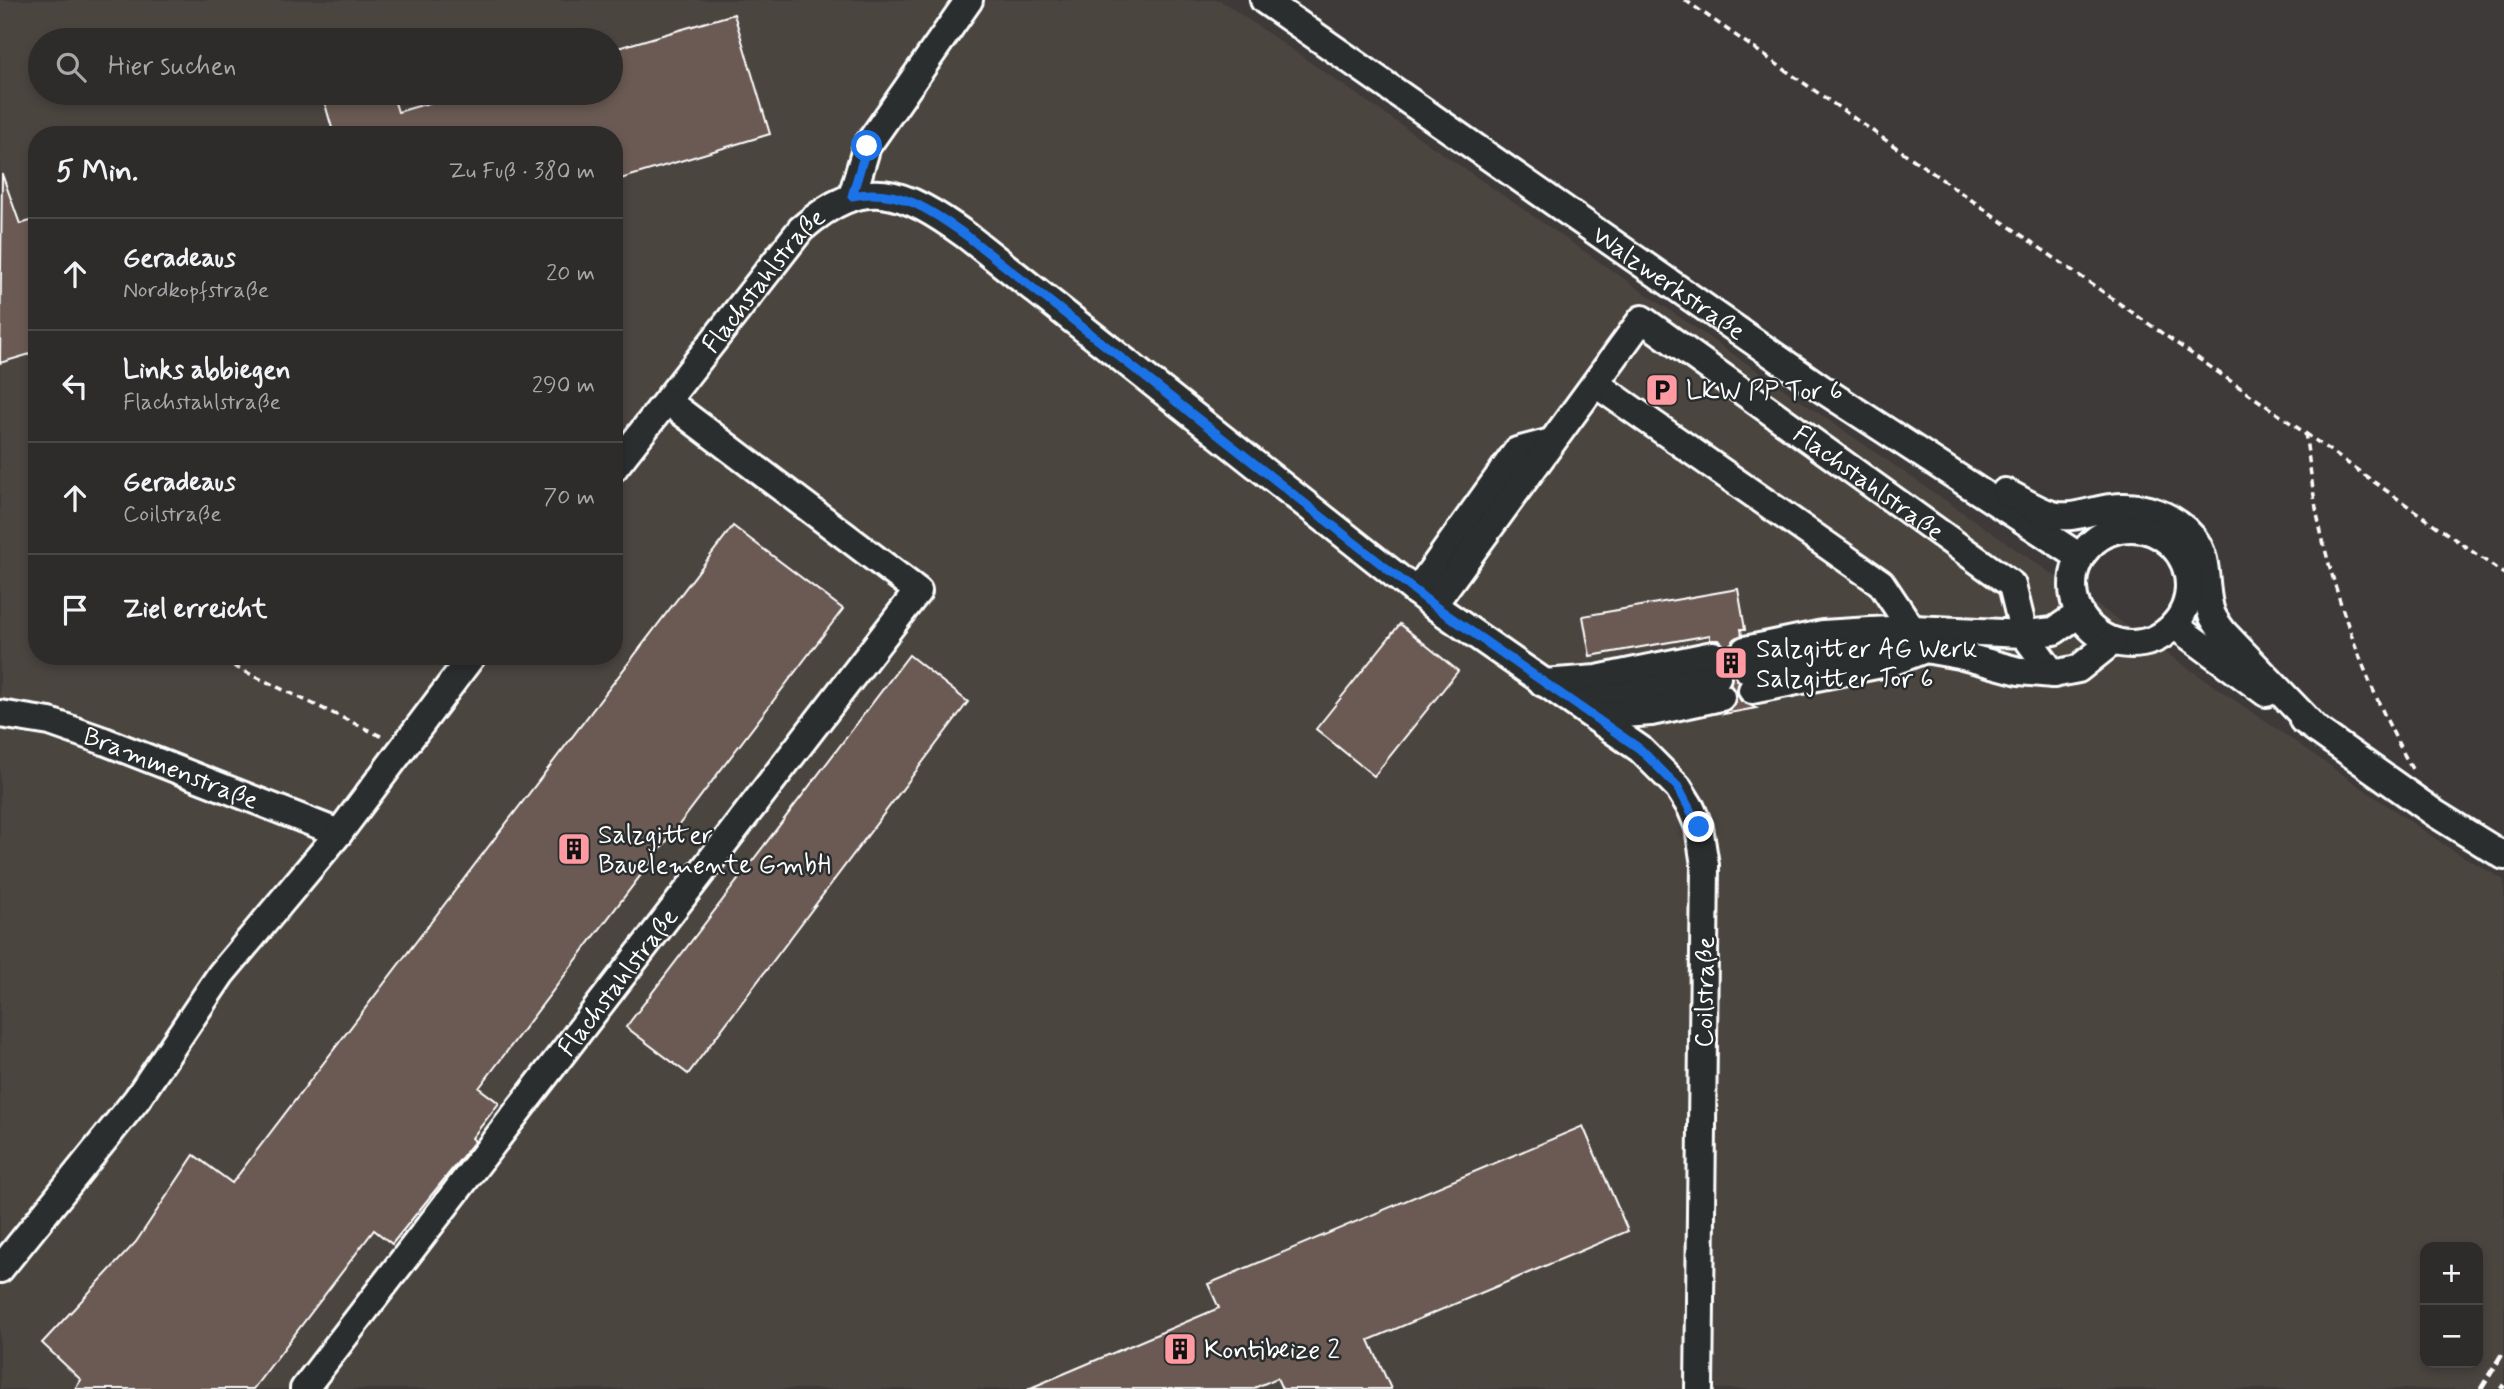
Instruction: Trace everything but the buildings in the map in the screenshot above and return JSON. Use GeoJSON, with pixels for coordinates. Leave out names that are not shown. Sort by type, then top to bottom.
{"type":"FeatureCollection","features":[{"type":"Feature","properties":{"kind":"street"},"geometry":{"type":"LineString","coordinates":[[852,196],[867,146],[969,0]]}},
{"type":"Feature","properties":{"kind":"street","name":"Walzwerkstraße"},"geometry":{"type":"LineString","coordinates":[[1264,0],[1891,435],[2080,557]]}},
{"type":"Feature","properties":{"kind":"street","name":"Flachstahlstraße"},"geometry":{"type":"LineString","coordinates":[[623,457],[801,229],[818,214],[852,196],[889,193],[933,212],[1425,598],[1543,683]]}},
{"type":"Feature","properties":{"kind":"street","name":"Flachstahlstraße"},"geometry":{"type":"LineString","coordinates":[[1425,598],[1517,451],[1551,442],[1642,319],[2012,585],[2024,634],[2053,674]]}},
{"type":"Feature","properties":{"kind":"street"},"geometry":{"type":"LineString","coordinates":[[1596,384],[1881,583],[1919,639],[1959,655],[2019,671],[2053,674],[2078,669],[2113,641]]}},
{"type":"Feature","properties":{"kind":"street","name":"Flachstahlstraße"},"geometry":{"type":"LineString","coordinates":[[304,1389],[918,591],[667,401]]}},
{"type":"Feature","properties":{"kind":"street"},"geometry":{"type":"LineString","coordinates":[[1891,435],[2054,516],[2084,515],[2111,508],[2143,508],[2163,514],[2179,525],[2194,539],[2203,555],[2212,615],[2224,633],[2317,730]]}},
{"type":"Feature","properties":{"kind":"street"},"geometry":{"type":"LineString","coordinates":[[2128,528],[2148,530],[2165,539],[2179,553],[2187,570],[2189,590],[2185,609],[2174,625],[2159,637],[2140,644],[2113,641],[2094,631],[2079,614],[2072,590],[2073,573],[2080,557],[2092,542],[2109,532],[2128,528]]}},
{"type":"Feature","properties":{"kind":"street"},"geometry":{"type":"LineString","coordinates":[[1919,639],[1891,662],[1749,671],[1823,634],[1919,639],[2024,634],[2054,631],[2079,614]]}},
{"type":"Feature","properties":{"kind":"street"},"geometry":{"type":"LineString","coordinates":[[2174,625],[2425,806],[2504,856]]}},
{"type":"Feature","properties":{"kind":"street"},"geometry":{"type":"LineString","coordinates":[[0,1269],[137,1099],[221,974],[339,833],[465,665]]}},
{"type":"Feature","properties":{"kind":"street"},"geometry":{"type":"LineString","coordinates":[[1543,683],[1717,676],[1587,710]]}},
{"type":"Feature","properties":{"kind":"street","name":"Coilstraße"},"geometry":{"type":"LineString","coordinates":[[1543,683],[1587,710],[1640,749],[1678,787],[1699,827],[1705,865],[1705,916],[1698,1384]]}},
{"type":"Feature","properties":{"kind":"street","name":"Brammenstraße"},"geometry":{"type":"LineString","coordinates":[[0,714],[50,722],[339,833]]}},
{"type":"Feature","properties":{"kind":"path"},"geometry":{"type":"LineString","coordinates":[[1685,0],[2504,574]]}},
{"type":"Feature","properties":{"kind":"path"},"geometry":{"type":"LineString","coordinates":[[2305,433],[2320,528],[2352,634],[2389,727],[2413,770]]}},
{"type":"Feature","properties":{"kind":"path"},"geometry":{"type":"LineString","coordinates":[[231,665],[404,746]]}},
{"type":"Feature","properties":{"kind":"shaded area"},"geometry":{"type":"Polygon","coordinates":[[[0,0],[1220,0],[2449,848],[2504,880],[2504,1389],[0,1389],[0,0]]]}},
{"type":"Feature","properties":{"kind":"railway"},"geometry":{"type":"LineString","coordinates":[[2481,1389],[2504,1351]]}},
{"type":"Feature","properties":{"kind":"railway"},"geometry":{"type":"LineString","coordinates":[[2501,1389],[2504,1385]]}},
{"type":"Feature","properties":{"kind":"place","name":"LKW PP Tor 6"},"geometry":{"type":"Point","coordinates":[1662,390]}},
{"type":"Feature","properties":{"kind":"place","name":"Salzgitter AG Werk Salzgitter Tor 6"},"geometry":{"type":"Point","coordinates":[1731,663]}},
{"type":"Feature","properties":{"kind":"place","name":"Salzgitter Bauelemente GmbH"},"geometry":{"type":"Point","coordinates":[574,849]}},
{"type":"Feature","properties":{"kind":"place","name":"Kontibeize 2"},"geometry":{"type":"Point","coordinates":[1180,1349]}},
{"type":"Feature","properties":{"kind":"route"},"geometry":{"type":"LineString","coordinates":[[867,146],[852,196],[869,192],[889,193],[933,212],[967,236],[1433,605],[1543,683],[1609,724],[1640,749],[1678,787],[1699,827]]}}]}
